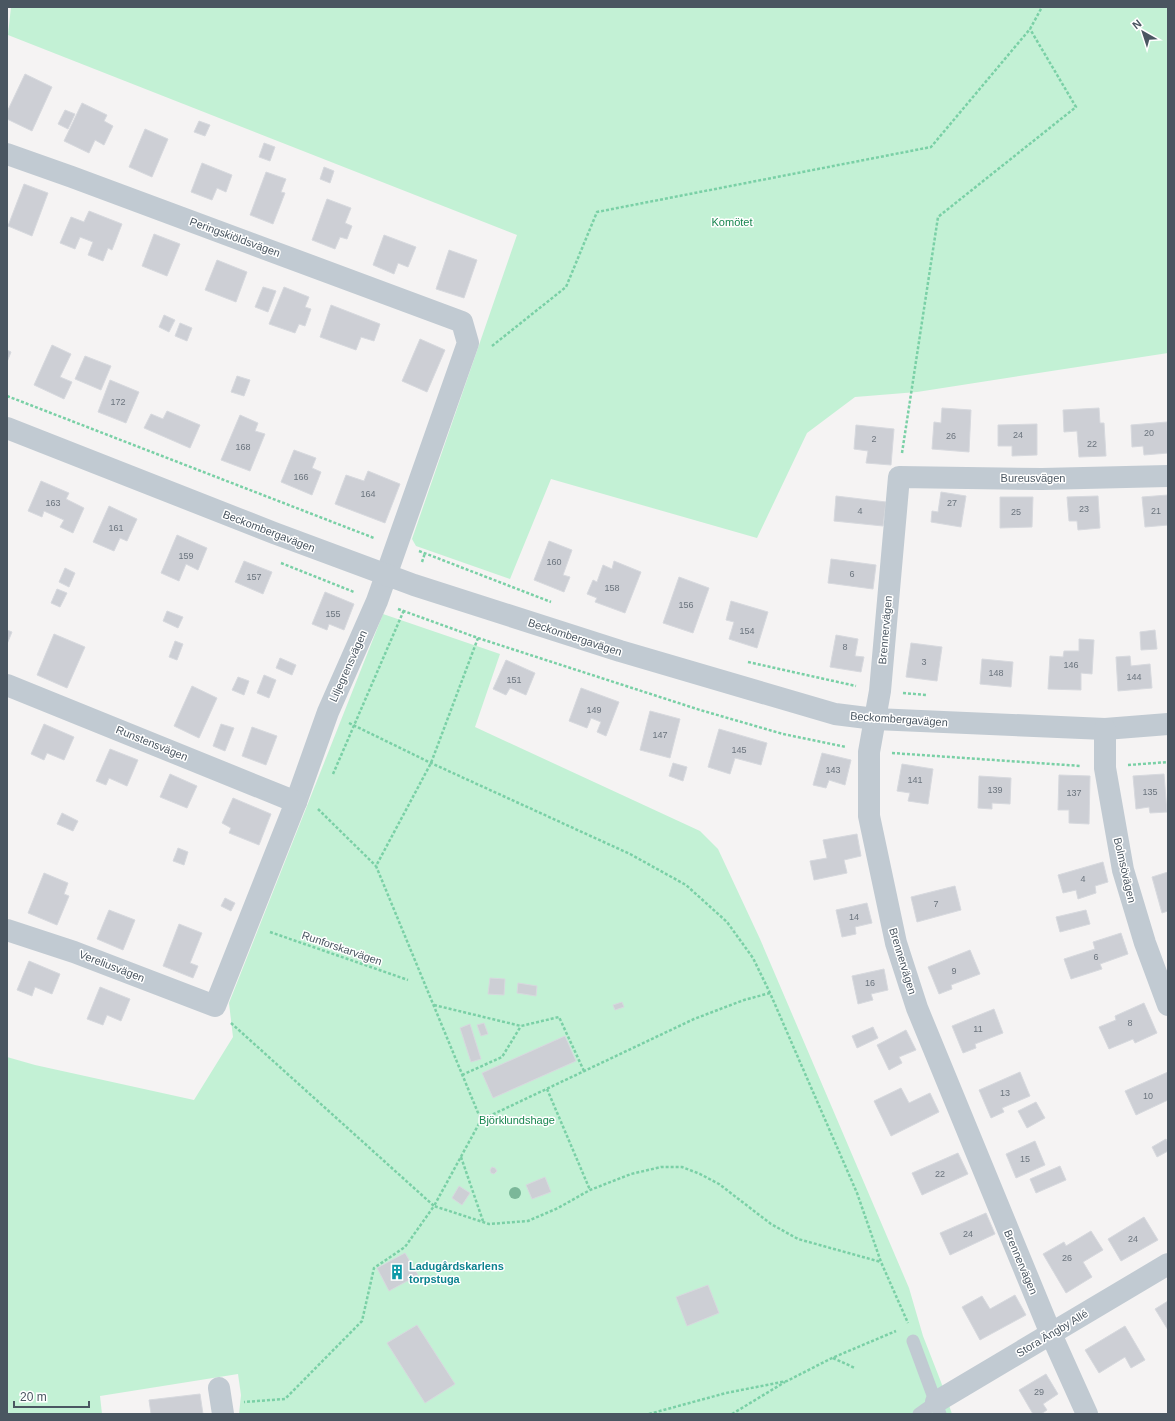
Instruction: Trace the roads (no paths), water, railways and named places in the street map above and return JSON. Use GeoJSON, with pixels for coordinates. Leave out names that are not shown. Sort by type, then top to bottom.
{"type":"FeatureCollection","features":[{"type":"Feature","properties":{"kind":"street","name":"Peringskiöldsvägen"},"geometry":{"type":"LineString","coordinates":[[7,154],[462,322]]}},
{"type":"Feature","properties":{"kind":"street","name":"Liljegrensvägen"},"geometry":{"type":"LineString","coordinates":[[215,1006],[296,802],[328,712],[377,602],[387,575],[468,344],[462,322]]}},
{"type":"Feature","properties":{"kind":"street","name":"Beckombergavägen"},"geometry":{"type":"LineString","coordinates":[[7,428],[274,533],[414,585],[620,651],[835,714],[874,720],[1105,729],[1168,724]]}},
{"type":"Feature","properties":{"kind":"street","name":"Bureusvägen"},"geometry":{"type":"LineString","coordinates":[[899,477],[1042,479],[1168,476]]}},
{"type":"Feature","properties":{"kind":"street","name":"Brennervägen"},"geometry":{"type":"LineString","coordinates":[[899,477],[880,691],[869,752],[869,816],[896,943],[917,1008],[1051,1334],[1087,1414]]}},
{"type":"Feature","properties":{"kind":"street","name":"Runstensvägen"},"geometry":{"type":"LineString","coordinates":[[7,684],[296,802]]}},
{"type":"Feature","properties":{"kind":"street","name":"Bolmsövägen"},"geometry":{"type":"LineString","coordinates":[[1105,729],[1105,768],[1123,870],[1145,943],[1168,1005]]}},
{"type":"Feature","properties":{"kind":"street","name":"Vereliusvägen"},"geometry":{"type":"LineString","coordinates":[[7,930],[74,952],[215,1006]]}},
{"type":"Feature","properties":{"kind":"street","name":"Stora Ängby Allé"},"geometry":{"type":"LineString","coordinates":[[932,1410],[1051,1334],[1168,1264]]}},
{"type":"Feature","properties":{"kind":"lane"},"geometry":{"type":"LineString","coordinates":[[913,1341],[932,1410]]}},
{"type":"Feature","properties":{"kind":"place","name":"Ladugårdskarlens torpstuga"},"geometry":{"type":"Point","coordinates":[397,1272]}},
{"type":"Feature","properties":{"kind":"park label","name":"Komötet"},"geometry":{"type":"Point","coordinates":[732,222]}},
{"type":"Feature","properties":{"kind":"park label","name":"Björklundshage"},"geometry":{"type":"Point","coordinates":[517,1120]}}]}
